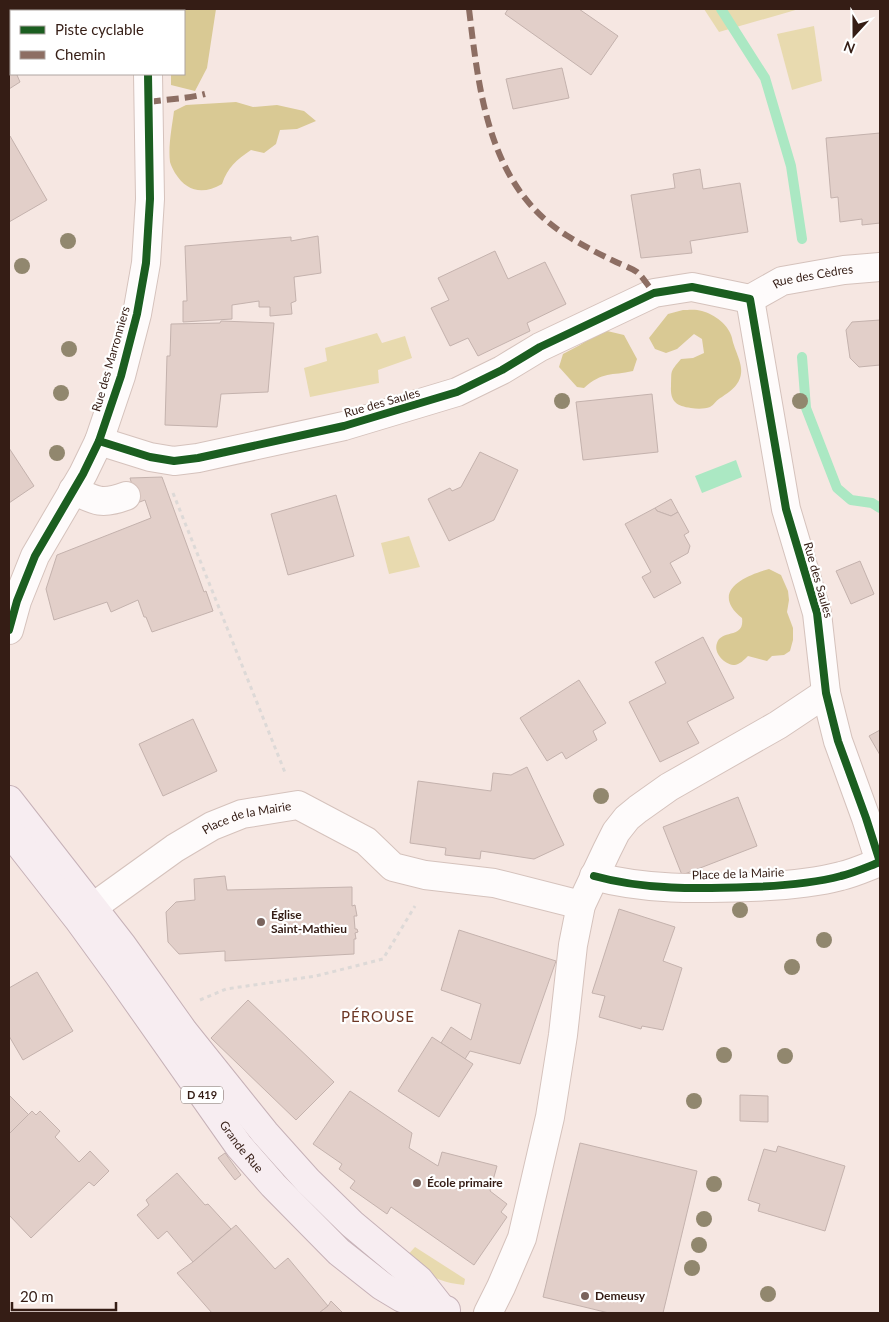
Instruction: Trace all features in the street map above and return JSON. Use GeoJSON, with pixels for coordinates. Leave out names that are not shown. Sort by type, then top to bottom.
{"type":"FeatureCollection","features":[{"type":"Feature","properties":{"kind":"main road"},"geometry":{"type":"LineString","coordinates":[[9,800],[93,907],[184,1032],[264,1133],[308,1181],[340,1212],[418,1280],[429,1306]]}},
{"type":"Feature","properties":{"kind":"main road","name":"Grande Rue"},"geometry":{"type":"LineString","coordinates":[[9,831],[84,927],[151,1019],[239,1146],[273,1185],[339,1252],[360,1269],[402,1298],[429,1306]]}},
{"type":"Feature","properties":{"kind":"street","name":"Rue des Marronniers"},"geometry":{"type":"LineString","coordinates":[[9,630],[17,601],[35,556],[83,474],[98,440],[121,376],[137,314],[146,263],[150,199],[148,75]]}},
{"type":"Feature","properties":{"kind":"street","name":"Rue des Cèdres"},"geometry":{"type":"LineString","coordinates":[[750,299],[782,281],[844,270],[880,267]]}},
{"type":"Feature","properties":{"kind":"street","name":"Rue des Saules"},"geometry":{"type":"LineString","coordinates":[[98,440],[150,457],[174,461],[198,458],[344,426],[457,392],[502,370],[540,347],[654,293],[692,287],[750,299],[786,509],[817,613],[826,693],[838,741],[880,862]]}},
{"type":"Feature","properties":{"kind":"street"},"geometry":{"type":"LineString","coordinates":[[73,490],[93,500],[111,502],[126,496]]}},
{"type":"Feature","properties":{"kind":"street"},"geometry":{"type":"LineString","coordinates":[[488,1313],[502,1287],[522,1238],[537,1176],[550,1117],[581,905],[616,832],[638,808],[670,787],[778,725],[826,693]]}},
{"type":"Feature","properties":{"kind":"street","name":"Place de la Mairie"},"geometry":{"type":"LineString","coordinates":[[93,907],[175,848],[212,826],[242,814],[298,805],[366,841],[394,867],[401,870],[425,875],[494,883],[581,905]]}},
{"type":"Feature","properties":{"kind":"street","name":"Place de la Mairie"},"geometry":{"type":"LineString","coordinates":[[594,876],[634,885],[709,889],[810,882],[841,876],[880,862]]}},
{"type":"Feature","properties":{"kind":"path"},"geometry":{"type":"LineString","coordinates":[[174,461],[168,480],[298,805]]}},
{"type":"Feature","properties":{"kind":"path"},"geometry":{"type":"LineString","coordinates":[[199,1000],[226,989],[316,976],[383,959],[416,904]]}},
{"type":"Feature","properties":{"kind":"shaded area"},"geometry":{"type":"Polygon","coordinates":[[[216,9],[207,68],[195,91],[171,85],[171,75],[185,75],[185,10],[166,10],[216,9]]]}},
{"type":"Feature","properties":{"kind":"shaded area"},"geometry":{"type":"Polygon","coordinates":[[[704,9],[799,9],[719,32],[704,9]]]}},
{"type":"Feature","properties":{"kind":"shaded area"},"geometry":{"type":"Polygon","coordinates":[[[814,26],[822,81],[792,90],[777,34],[814,26]]]}},
{"type":"Feature","properties":{"kind":"shaded area"},"geometry":{"type":"Polygon","coordinates":[[[236,102],[253,107],[277,105],[304,111],[316,121],[297,129],[280,130],[276,144],[264,153],[251,150],[230,168],[222,184],[208,190],[190,188],[175,173],[170,162],[174,111],[186,105],[236,102]]]}},
{"type":"Feature","properties":{"kind":"shaded area"},"geometry":{"type":"Polygon","coordinates":[[[683,310],[702,311],[720,321],[730,333],[740,363],[741,373],[737,384],[708,408],[696,409],[682,406],[675,402],[671,391],[671,374],[673,369],[681,359],[693,358],[704,353],[702,339],[694,334],[677,349],[666,353],[655,349],[649,338],[668,314],[683,310]]]}},
{"type":"Feature","properties":{"kind":"shaded area"},"geometry":{"type":"Polygon","coordinates":[[[603,330],[624,335],[637,359],[633,371],[602,376],[584,388],[577,387],[559,367],[563,354],[603,330]]]}},
{"type":"Feature","properties":{"kind":"shaded area"},"geometry":{"type":"Polygon","coordinates":[[[377,333],[382,343],[405,336],[412,358],[378,370],[379,383],[310,397],[304,368],[327,361],[325,348],[377,333]]]}},
{"type":"Feature","properties":{"kind":"shaded area"},"geometry":{"type":"Polygon","coordinates":[[[736,460],[742,477],[702,493],[695,476],[736,460]]]}},
{"type":"Feature","properties":{"kind":"shaded area"},"geometry":{"type":"Polygon","coordinates":[[[409,536],[420,567],[389,574],[381,543],[409,536]]]}},
{"type":"Feature","properties":{"kind":"shaded area"},"geometry":{"type":"Polygon","coordinates":[[[769,569],[781,575],[788,591],[787,612],[793,628],[793,640],[790,651],[784,655],[772,656],[767,661],[748,656],[742,662],[735,665],[727,663],[718,654],[717,643],[723,636],[740,629],[742,625],[742,618],[733,609],[729,600],[730,593],[734,586],[749,576],[769,569]]]}},
{"type":"Feature","properties":{"kind":"shaded area"},"geometry":{"type":"Polygon","coordinates":[[[415,1247],[465,1279],[464,1285],[446,1282],[432,1276],[405,1258],[415,1247]]]}},
{"type":"Feature","properties":{"kind":"building"},"geometry":{"type":"Polygon","coordinates":[[[508,9],[579,9],[618,36],[591,75],[505,14],[508,9]]]}},
{"type":"Feature","properties":{"kind":"building"},"geometry":{"type":"Polygon","coordinates":[[[9,55],[10,75],[17,75],[20,82],[9,89],[9,55]]]}},
{"type":"Feature","properties":{"kind":"building"},"geometry":{"type":"Polygon","coordinates":[[[562,68],[569,98],[513,109],[506,79],[562,68]]]}},
{"type":"Feature","properties":{"kind":"building"},"geometry":{"type":"Polygon","coordinates":[[[880,133],[880,223],[862,225],[862,219],[840,222],[838,197],[831,198],[826,138],[880,133]]]}},
{"type":"Feature","properties":{"kind":"building"},"geometry":{"type":"Polygon","coordinates":[[[9,136],[47,200],[9,222],[9,136]]]}},
{"type":"Feature","properties":{"kind":"building"},"geometry":{"type":"Polygon","coordinates":[[[700,169],[703,189],[740,183],[748,232],[690,241],[692,253],[641,258],[631,195],[675,188],[673,174],[700,169]]]}},
{"type":"Feature","properties":{"kind":"building"},"geometry":{"type":"Polygon","coordinates":[[[318,236],[321,273],[294,277],[296,301],[291,303],[292,314],[270,316],[270,307],[259,307],[259,301],[232,305],[232,319],[183,322],[183,301],[187,301],[185,246],[291,237],[291,241],[318,236]]]}},
{"type":"Feature","properties":{"kind":"building"},"geometry":{"type":"Polygon","coordinates":[[[495,251],[508,279],[545,262],[566,304],[527,323],[530,331],[478,356],[468,338],[450,346],[431,308],[449,300],[438,278],[495,251]]]}},
{"type":"Feature","properties":{"kind":"building"},"geometry":{"type":"Polygon","coordinates":[[[880,320],[880,365],[859,367],[850,358],[846,330],[852,322],[880,320]]]}},
{"type":"Feature","properties":{"kind":"building"},"geometry":{"type":"Polygon","coordinates":[[[221,321],[274,323],[268,392],[221,394],[217,427],[165,425],[167,356],[170,356],[171,324],[220,323],[221,321]]]}},
{"type":"Feature","properties":{"kind":"building"},"geometry":{"type":"Polygon","coordinates":[[[652,394],[658,452],[583,460],[576,402],[652,394]]]}},
{"type":"Feature","properties":{"kind":"building"},"geometry":{"type":"Polygon","coordinates":[[[9,448],[34,486],[9,503],[9,448]]]}},
{"type":"Feature","properties":{"kind":"building"},"geometry":{"type":"Polygon","coordinates":[[[480,452],[518,470],[494,520],[449,541],[428,499],[450,488],[452,491],[461,487],[480,452]]]}},
{"type":"Feature","properties":{"kind":"building"},"geometry":{"type":"Polygon","coordinates":[[[162,477],[204,592],[206,591],[213,611],[152,632],[138,600],[111,612],[107,602],[54,620],[46,589],[57,555],[151,518],[145,500],[137,503],[130,478],[162,477]]]}},
{"type":"Feature","properties":{"kind":"building"},"geometry":{"type":"Polygon","coordinates":[[[336,495],[354,556],[288,575],[271,514],[336,495]]]}},
{"type":"Feature","properties":{"kind":"building"},"geometry":{"type":"Polygon","coordinates":[[[671,499],[678,512],[671,516],[657,511],[655,508],[671,499]]]}},
{"type":"Feature","properties":{"kind":"building"},"geometry":{"type":"Polygon","coordinates":[[[655,508],[657,511],[671,516],[678,512],[689,532],[684,535],[690,546],[688,553],[670,563],[681,583],[654,598],[642,577],[651,572],[625,524],[655,508]]]}},
{"type":"Feature","properties":{"kind":"building"},"geometry":{"type":"Polygon","coordinates":[[[860,561],[874,594],[851,604],[836,571],[860,561]]]}},
{"type":"Feature","properties":{"kind":"building"},"geometry":{"type":"Polygon","coordinates":[[[703,637],[734,698],[687,722],[699,743],[660,762],[629,702],[666,683],[655,662],[703,637]]]}},
{"type":"Feature","properties":{"kind":"building"},"geometry":{"type":"Polygon","coordinates":[[[579,680],[606,723],[593,731],[597,740],[566,759],[562,752],[547,761],[520,718],[579,680]]]}},
{"type":"Feature","properties":{"kind":"building"},"geometry":{"type":"Polygon","coordinates":[[[193,719],[217,771],[163,796],[139,744],[193,719]]]}},
{"type":"Feature","properties":{"kind":"building"},"geometry":{"type":"Polygon","coordinates":[[[880,730],[880,755],[869,736],[880,730]]]}},
{"type":"Feature","properties":{"kind":"building"},"geometry":{"type":"Polygon","coordinates":[[[527,767],[564,845],[534,859],[481,851],[480,859],[445,855],[446,848],[410,843],[418,781],[491,791],[493,773],[511,775],[527,767]]]}},
{"type":"Feature","properties":{"kind":"building"},"geometry":{"type":"Polygon","coordinates":[[[738,797],[757,846],[682,875],[663,827],[738,797]]]}},
{"type":"Feature","properties":{"kind":"building","name":"Église Saint-Mathieu"},"geometry":{"type":"Polygon","coordinates":[[[225,876],[227,890],[352,887],[352,906],[355,905],[357,916],[354,916],[355,929],[358,932],[355,933],[354,954],[225,961],[225,951],[179,954],[168,942],[166,912],[176,902],[195,900],[194,879],[225,876]]]}},
{"type":"Feature","properties":{"kind":"building"},"geometry":{"type":"Polygon","coordinates":[[[619,909],[675,927],[663,961],[682,968],[663,1030],[642,1026],[641,1029],[599,1017],[605,996],[592,993],[619,909]]]}},
{"type":"Feature","properties":{"kind":"building"},"geometry":{"type":"Polygon","coordinates":[[[459,930],[556,961],[520,1064],[470,1051],[465,1059],[441,1043],[451,1027],[471,1040],[481,1004],[441,990],[459,930]]]}},
{"type":"Feature","properties":{"kind":"building"},"geometry":{"type":"Polygon","coordinates":[[[37,972],[73,1031],[23,1060],[9,1036],[9,988],[37,972]]]}},
{"type":"Feature","properties":{"kind":"building"},"geometry":{"type":"Polygon","coordinates":[[[248,1000],[334,1082],[296,1120],[211,1038],[248,1000]]]}},
{"type":"Feature","properties":{"kind":"building"},"geometry":{"type":"Polygon","coordinates":[[[432,1037],[473,1064],[439,1117],[398,1091],[432,1037]]]}},
{"type":"Feature","properties":{"kind":"building"},"geometry":{"type":"Polygon","coordinates":[[[350,1091],[412,1133],[409,1148],[438,1166],[442,1152],[497,1166],[490,1191],[507,1204],[501,1212],[507,1217],[474,1265],[391,1207],[387,1214],[350,1188],[355,1181],[339,1169],[342,1164],[313,1144],[350,1091]]]}},
{"type":"Feature","properties":{"kind":"building"},"geometry":{"type":"Polygon","coordinates":[[[9,1095],[29,1115],[9,1134],[9,1095]]]}},
{"type":"Feature","properties":{"kind":"building"},"geometry":{"type":"Polygon","coordinates":[[[740,1095],[768,1096],[768,1122],[740,1121],[740,1095]]]}},
{"type":"Feature","properties":{"kind":"building"},"geometry":{"type":"Polygon","coordinates":[[[32,1111],[36,1115],[40,1111],[60,1131],[55,1137],[79,1162],[90,1151],[109,1171],[94,1186],[89,1182],[31,1238],[9,1215],[9,1134],[32,1111]]]}},
{"type":"Feature","properties":{"kind":"building"},"geometry":{"type":"Polygon","coordinates":[[[580,1143],[697,1171],[663,1313],[609,1313],[543,1297],[580,1143]]]}},
{"type":"Feature","properties":{"kind":"building"},"geometry":{"type":"Polygon","coordinates":[[[778,1146],[845,1166],[825,1231],[758,1211],[760,1204],[748,1200],[764,1149],[776,1152],[778,1146]]]}},
{"type":"Feature","properties":{"kind":"building"},"geometry":{"type":"Polygon","coordinates":[[[225,1153],[241,1175],[235,1180],[218,1158],[225,1153]]]}},
{"type":"Feature","properties":{"kind":"building"},"geometry":{"type":"Polygon","coordinates":[[[177,1173],[205,1205],[208,1204],[231,1229],[193,1262],[167,1231],[158,1239],[137,1215],[149,1205],[146,1200],[177,1173]]]}},
{"type":"Feature","properties":{"kind":"building"},"geometry":{"type":"Polygon","coordinates":[[[236,1225],[275,1269],[288,1258],[328,1306],[319,1313],[212,1313],[177,1273],[193,1262],[236,1225]]]}},
{"type":"Feature","properties":{"kind":"building"},"geometry":{"type":"Polygon","coordinates":[[[331,1301],[343,1313],[319,1313],[328,1306],[331,1301]]]}},
{"type":"Feature","properties":{"kind":"waterway"},"geometry":{"type":"LineString","coordinates":[[721,9],[765,78],[791,166],[802,239]]}},
{"type":"Feature","properties":{"kind":"waterway"},"geometry":{"type":"LineString","coordinates":[[802,357],[806,408],[837,488],[851,500],[872,503],[880,508]]}},
{"type":"Feature","properties":{"kind":"marked path"},"geometry":{"type":"LineString","coordinates":[[469,9],[477,72],[492,134],[504,164],[519,191],[540,215],[566,235],[597,253],[637,272],[654,293]]}},
{"type":"Feature","properties":{"kind":"marked path"},"geometry":{"type":"LineString","coordinates":[[149,102],[205,94]]}},
{"type":"Feature","properties":{"kind":"cycle path"},"geometry":{"type":"LineString","coordinates":[[9,630],[17,601],[35,556],[83,474],[99,441],[121,376],[137,314],[146,263],[150,199],[148,75]]}},
{"type":"Feature","properties":{"kind":"cycle path"},"geometry":{"type":"LineString","coordinates":[[99,441],[150,457],[174,461],[198,458],[344,426],[457,392],[502,370],[540,347],[654,293],[692,287],[750,299],[786,509],[817,613],[826,693],[838,741],[880,862],[830,879],[761,887],[671,888],[632,884],[594,876]]}},
{"type":"Feature","properties":{"kind":"place","name":"Église Saint-Mathieu"},"geometry":{"type":"Point","coordinates":[261,922]}},
{"type":"Feature","properties":{"kind":"place","name":"École primaire"},"geometry":{"type":"Point","coordinates":[417,1183]}},
{"type":"Feature","properties":{"kind":"place","name":"Demeusy"},"geometry":{"type":"Point","coordinates":[585,1296]}},
{"type":"Feature","properties":{"kind":"district","name":"PÉROUSE"},"geometry":{"type":"Point","coordinates":[378,1017]}}]}
